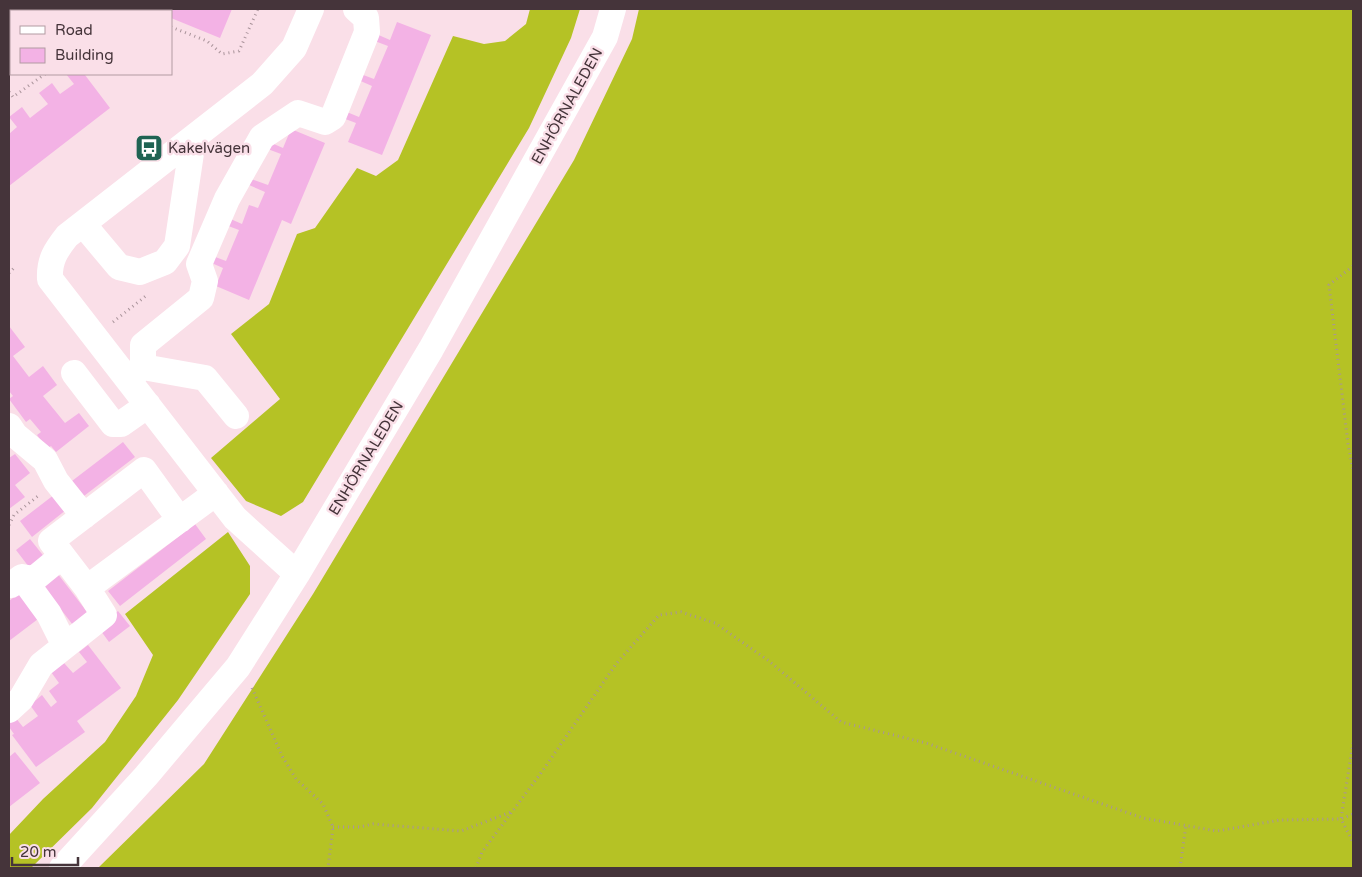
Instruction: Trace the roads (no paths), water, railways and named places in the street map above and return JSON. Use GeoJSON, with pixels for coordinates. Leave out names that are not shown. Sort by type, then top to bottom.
{"type":"FeatureCollection","features":[{"type":"Feature","properties":{"kind":"street"},"geometry":{"type":"LineString","coordinates":[[297,574],[235,518],[148,405],[135,372],[95,336],[50,279],[50,268],[54,253],[67,236],[193,140],[262,84],[294,48],[311,9]]}},
{"type":"Feature","properties":{"kind":"street"},"geometry":{"type":"LineString","coordinates":[[135,372],[143,345],[201,298],[205,281],[199,264],[226,199],[262,137],[298,113],[325,122],[333,117],[367,32],[366,18],[356,9]]}},
{"type":"Feature","properties":{"kind":"street","name":"ENHÖRNALEDEN"},"geometry":{"type":"LineString","coordinates":[[62,868],[146,776],[238,667],[297,574],[431,349],[605,37],[613,9]]}},
{"type":"Feature","properties":{"kind":"street"},"geometry":{"type":"LineString","coordinates":[[83,224],[119,267],[140,272],[165,262],[177,246],[193,140]]}},
{"type":"Feature","properties":{"kind":"street"},"geometry":{"type":"LineString","coordinates":[[135,372],[205,378],[236,416]]}},
{"type":"Feature","properties":{"kind":"street"},"geometry":{"type":"LineString","coordinates":[[74,373],[113,424],[122,424],[148,405]]}},
{"type":"Feature","properties":{"kind":"street"},"geometry":{"type":"LineString","coordinates":[[9,426],[45,460],[56,481],[84,516]]}},
{"type":"Feature","properties":{"kind":"street"},"geometry":{"type":"LineString","coordinates":[[9,710],[21,700],[41,665],[64,644],[104,615],[87,588],[51,542],[144,470],[180,520]]}},
{"type":"Feature","properties":{"kind":"street"},"geometry":{"type":"LineString","coordinates":[[87,588],[216,493]]}},
{"type":"Feature","properties":{"kind":"street"},"geometry":{"type":"LineString","coordinates":[[15,582],[34,580],[62,556]]}},
{"type":"Feature","properties":{"kind":"street"},"geometry":{"type":"LineString","coordinates":[[15,582],[50,614],[64,644]]}},
{"type":"Feature","properties":{"kind":"place","name":"Kakelvägen"},"geometry":{"type":"Point","coordinates":[149,148]}}]}
